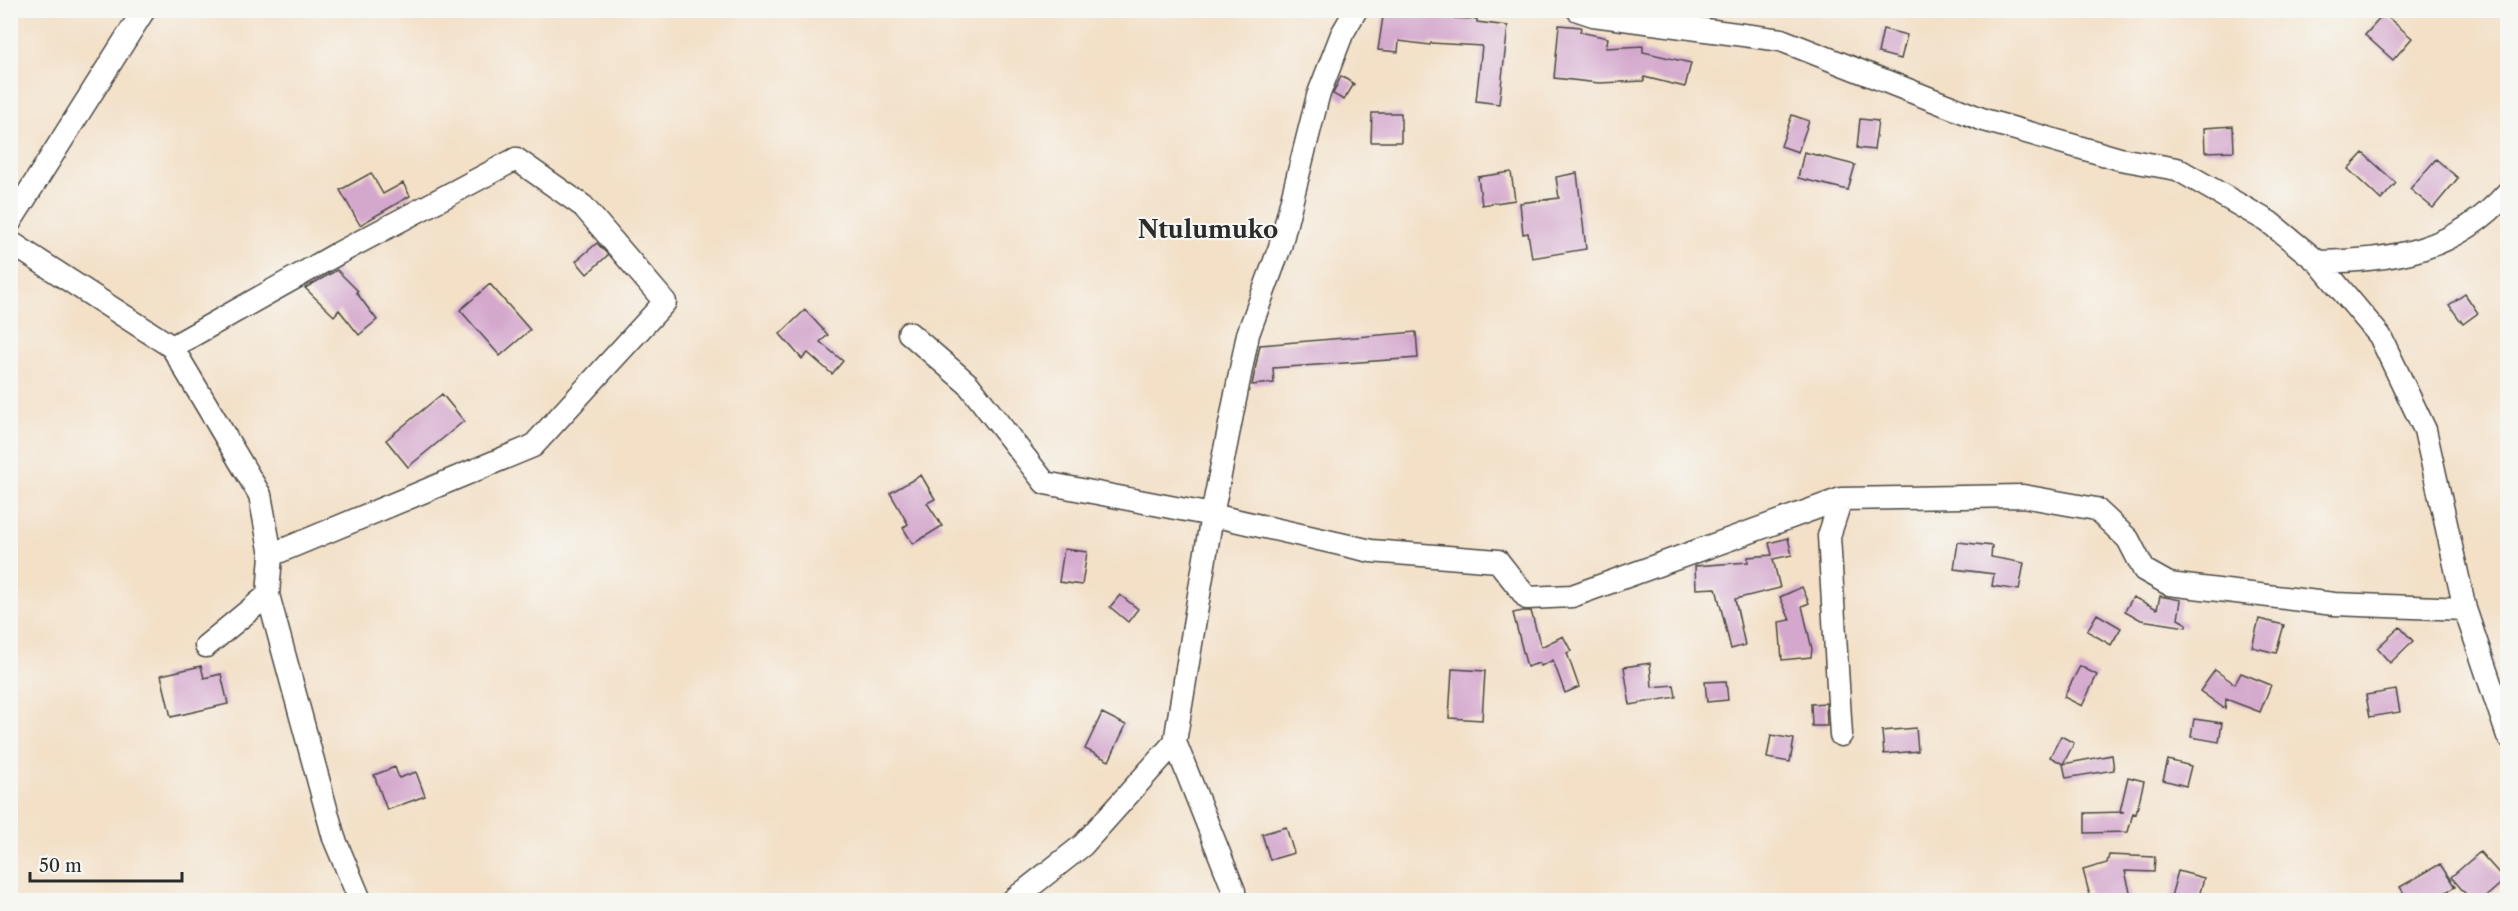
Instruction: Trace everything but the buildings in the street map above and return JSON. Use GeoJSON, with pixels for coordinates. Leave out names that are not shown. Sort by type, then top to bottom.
{"type":"FeatureCollection","features":[{"type":"Feature","properties":{"kind":"street"},"geometry":{"type":"LineString","coordinates":[[10,222],[144,10]]}},
{"type":"Feature","properties":{"kind":"street"},"geometry":{"type":"LineString","coordinates":[[1231,900],[1234,891],[1174,742],[1212,515],[1248,334],[1280,247],[1318,96],[1342,34],[1356,10]]}},
{"type":"Feature","properties":{"kind":"street"},"geometry":{"type":"LineString","coordinates":[[1588,12],[1781,40],[1984,120],[2120,159],[2177,169],[2269,222],[2318,262],[2380,336],[2425,430],[2465,609],[2508,736]]}},
{"type":"Feature","properties":{"kind":"street"},"geometry":{"type":"LineString","coordinates":[[172,347],[338,254],[516,159],[583,206],[665,302],[533,446],[271,555]]}},
{"type":"Feature","properties":{"kind":"street"},"geometry":{"type":"LineString","coordinates":[[2318,262],[2364,261],[2447,241],[2487,216],[2508,192]]}},
{"type":"Feature","properties":{"kind":"street"},"geometry":{"type":"LineString","coordinates":[[10,242],[172,347],[260,495],[271,555],[268,595],[334,838],[360,900]]}},
{"type":"Feature","properties":{"kind":"street"},"geometry":{"type":"LineString","coordinates":[[909,333],[968,384],[1045,483],[1212,515],[1371,551],[1498,561],[1527,598],[1572,596],[1841,499],[2023,496],[2096,509],[2128,539],[2144,570],[2169,584],[2334,604],[2465,609]]}},
{"type":"Feature","properties":{"kind":"street"},"geometry":{"type":"LineString","coordinates":[[1841,499],[1829,536],[1841,735]]}},
{"type":"Feature","properties":{"kind":"street"},"geometry":{"type":"LineString","coordinates":[[206,646],[268,595]]}},
{"type":"Feature","properties":{"kind":"street"},"geometry":{"type":"LineString","coordinates":[[1013,900],[1083,844],[1174,742]]}},
{"type":"Feature","properties":{"kind":"district","name":"Ntulumuko"},"geometry":{"type":"Point","coordinates":[1208,230]}}]}
